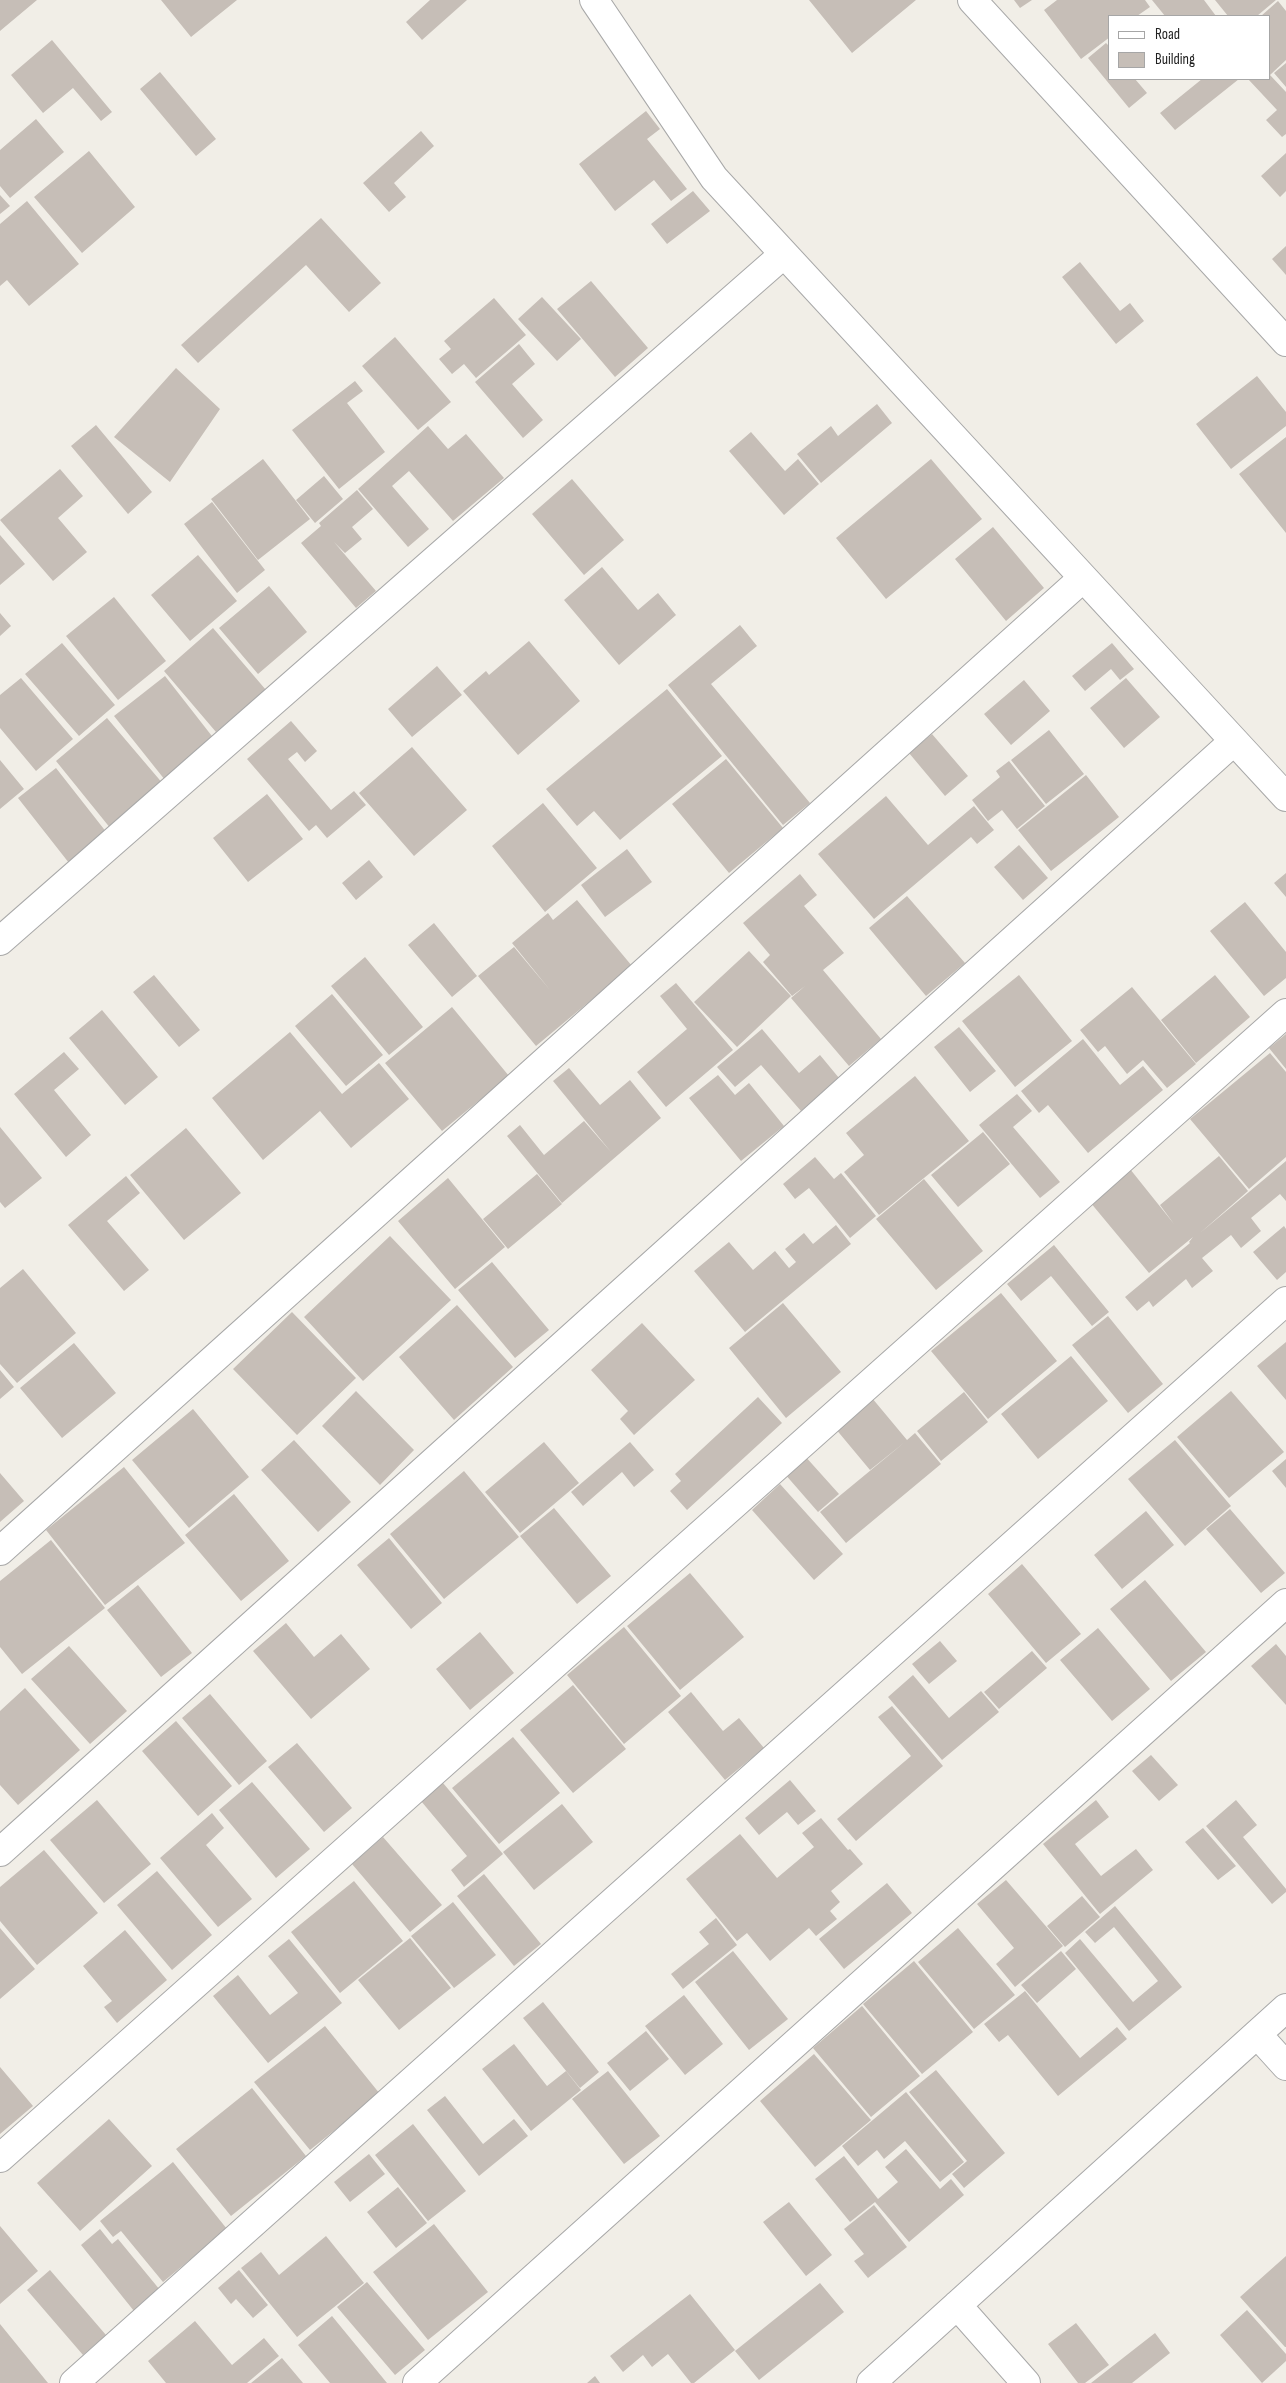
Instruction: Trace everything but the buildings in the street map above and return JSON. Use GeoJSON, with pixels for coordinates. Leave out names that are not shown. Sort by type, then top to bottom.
{"type":"FeatureCollection","features":[{"type":"Feature","properties":{"kind":"street"},"geometry":{"type":"LineString","coordinates":[[594,0],[714,178],[1286,797]]}},
{"type":"Feature","properties":{"kind":"street"},"geometry":{"type":"LineString","coordinates":[[972,0],[1286,342]]}},
{"type":"Feature","properties":{"kind":"street"},"geometry":{"type":"LineString","coordinates":[[0,940],[784,254]]}},
{"type":"Feature","properties":{"kind":"street"},"geometry":{"type":"LineString","coordinates":[[0,1551],[1083,578]]}},
{"type":"Feature","properties":{"kind":"street"},"geometry":{"type":"LineString","coordinates":[[0,1852],[1234,741]]}},
{"type":"Feature","properties":{"kind":"street"},"geometry":{"type":"LineString","coordinates":[[0,2158],[1286,1014]]}},
{"type":"Feature","properties":{"kind":"street"},"geometry":{"type":"LineString","coordinates":[[74,2383],[1286,1301]]}},
{"type":"Feature","properties":{"kind":"street"},"geometry":{"type":"LineString","coordinates":[[417,2383],[1286,1603]]}},
{"type":"Feature","properties":{"kind":"street"},"geometry":{"type":"LineString","coordinates":[[870,2383],[1286,2008]]}},
{"type":"Feature","properties":{"kind":"street"},"geometry":{"type":"LineString","coordinates":[[1257,2034],[1286,2066]]}},
{"type":"Feature","properties":{"kind":"street"},"geometry":{"type":"LineString","coordinates":[[957,2305],[1026,2383]]}}]}
